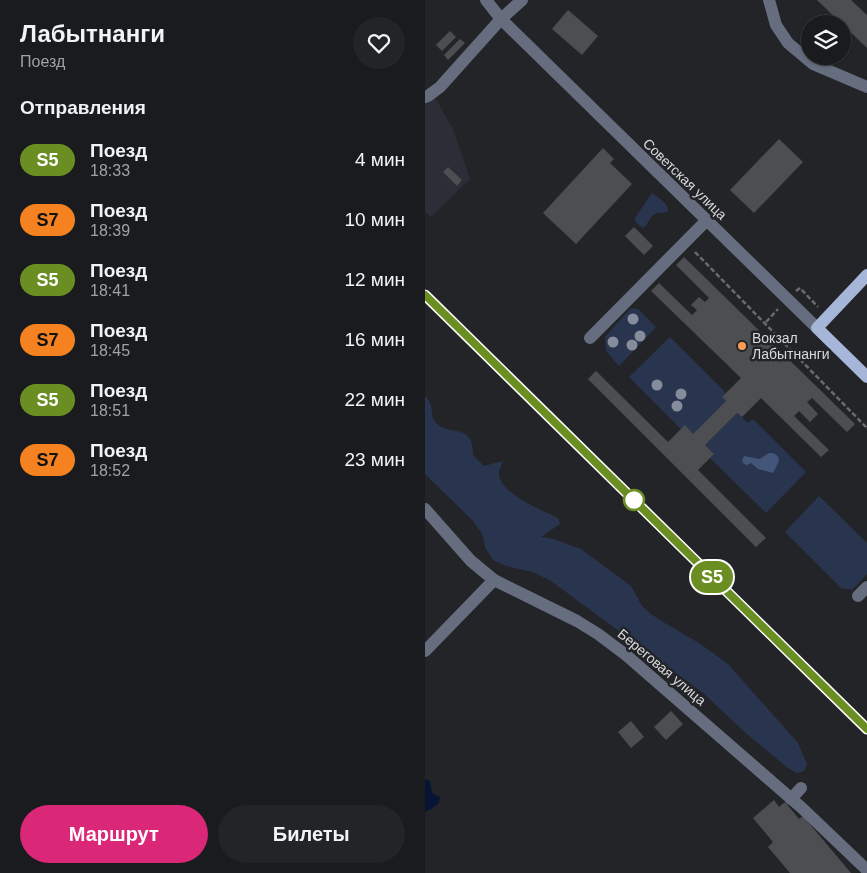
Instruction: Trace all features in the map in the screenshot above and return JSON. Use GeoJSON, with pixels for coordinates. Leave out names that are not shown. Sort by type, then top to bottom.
{"type":"FeatureCollection","features":[{"type":"Feature","properties":{"kind":"main road"},"geometry":{"type":"LineString","coordinates":[[817,328],[867,276]]}},
{"type":"Feature","properties":{"kind":"main road","name":"Советская улица"},"geometry":{"type":"LineString","coordinates":[[817,328],[867,377]]}},
{"type":"Feature","properties":{"kind":"street","name":"Советская улица"},"geometry":{"type":"LineString","coordinates":[[486,0],[501,19],[817,328]]}},
{"type":"Feature","properties":{"kind":"street"},"geometry":{"type":"LineString","coordinates":[[425,96],[428,96],[440,87],[501,19],[522,0]]}},
{"type":"Feature","properties":{"kind":"street"},"geometry":{"type":"LineString","coordinates":[[769,0],[776,25],[788,43],[813,64],[867,87]]}},
{"type":"Feature","properties":{"kind":"street"},"geometry":{"type":"LineString","coordinates":[[590,338],[706,221]]}},
{"type":"Feature","properties":{"kind":"street","name":"Береговая улица"},"geometry":{"type":"LineString","coordinates":[[425,509],[471,561],[494,580],[557,610],[598,634],[654,678],[833,835],[867,870]]}},
{"type":"Feature","properties":{"kind":"street"},"geometry":{"type":"LineString","coordinates":[[425,651],[494,580]]}},
{"type":"Feature","properties":{"kind":"street"},"geometry":{"type":"LineString","coordinates":[[791,799],[801,788]]}},
{"type":"Feature","properties":{"kind":"path"},"geometry":{"type":"LineString","coordinates":[[685,242],[867,428]]}},
{"type":"Feature","properties":{"kind":"shaded area"},"geometry":{"type":"Polygon","coordinates":[[[425,90],[437,101],[453,129],[470,179],[431,217],[425,212],[425,90]]]}},
{"type":"Feature","properties":{"kind":"shaded area"},"geometry":{"type":"Polygon","coordinates":[[[652,193],[665,203],[668,211],[653,215],[643,228],[636,223],[635,218],[652,193]]]}},
{"type":"Feature","properties":{"kind":"shaded area"},"geometry":{"type":"Polygon","coordinates":[[[631,308],[638,309],[656,327],[619,366],[606,351],[605,337],[631,308]]]}},
{"type":"Feature","properties":{"kind":"shaded area"},"geometry":{"type":"Polygon","coordinates":[[[670,337],[726,393],[722,397],[726,401],[693,434],[685,426],[681,429],[629,377],[670,337]]]}},
{"type":"Feature","properties":{"kind":"shaded area"},"geometry":{"type":"Polygon","coordinates":[[[425,396],[430,403],[432,416],[436,423],[441,427],[465,434],[472,445],[473,455],[484,466],[503,461],[499,473],[501,481],[506,488],[532,506],[558,518],[560,524],[541,537],[553,539],[581,549],[631,586],[642,606],[651,614],[699,643],[728,664],[798,743],[807,764],[804,771],[797,773],[788,768],[749,736],[703,693],[551,581],[533,572],[506,566],[493,560],[486,549],[482,534],[473,521],[425,474],[425,396]]]}},
{"type":"Feature","properties":{"kind":"shaded area"},"geometry":{"type":"Polygon","coordinates":[[[737,413],[748,423],[753,419],[806,472],[766,513],[710,458],[714,454],[705,445],[737,413]]]}},
{"type":"Feature","properties":{"kind":"shaded area"},"geometry":{"type":"Polygon","coordinates":[[[769,453],[776,454],[779,461],[773,473],[758,469],[751,463],[744,464],[742,461],[744,456],[760,459],[769,453]]]}},
{"type":"Feature","properties":{"kind":"shaded area"},"geometry":{"type":"Polygon","coordinates":[[[819,496],[867,543],[867,574],[852,590],[841,588],[785,532],[819,496]]]}},
{"type":"Feature","properties":{"kind":"shaded area"},"geometry":{"type":"Polygon","coordinates":[[[425,779],[430,781],[432,793],[440,797],[439,803],[425,812],[425,779]]]}},
{"type":"Feature","properties":{"kind":"building"},"geometry":{"type":"Polygon","coordinates":[[[817,0],[851,0],[867,15],[867,48],[851,33],[851,15],[833,15],[817,0]]]}},
{"type":"Feature","properties":{"kind":"building"},"geometry":{"type":"Polygon","coordinates":[[[568,10],[598,36],[582,55],[552,29],[568,10]]]}},
{"type":"Feature","properties":{"kind":"building"},"geometry":{"type":"Polygon","coordinates":[[[450,31],[456,37],[442,51],[436,45],[450,31]]]}},
{"type":"Feature","properties":{"kind":"building"},"geometry":{"type":"Polygon","coordinates":[[[460,39],[465,43],[448,60],[444,55],[460,39]]]}},
{"type":"Feature","properties":{"kind":"building"},"geometry":{"type":"Polygon","coordinates":[[[779,139],[803,162],[754,213],[730,190],[779,139]]]}},
{"type":"Feature","properties":{"kind":"building"},"geometry":{"type":"Polygon","coordinates":[[[603,148],[614,159],[610,163],[632,184],[576,244],[543,213],[603,148]]]}},
{"type":"Feature","properties":{"kind":"building"},"geometry":{"type":"Polygon","coordinates":[[[448,167],[462,180],[457,186],[443,172],[448,167]]]}},
{"type":"Feature","properties":{"kind":"building"},"geometry":{"type":"Polygon","coordinates":[[[634,227],[653,246],[644,255],[625,236],[634,227]]]}},
{"type":"Feature","properties":{"kind":"building","name":"Вокзал Лабытнанги"},"geometry":{"type":"Polygon","coordinates":[[[684,257],[855,424],[847,432],[812,398],[807,402],[818,414],[810,422],[799,411],[794,416],[829,450],[821,457],[761,398],[742,417],[737,413],[705,445],[714,454],[698,470],[766,538],[756,547],[588,379],[596,371],[668,442],[685,425],[693,434],[726,401],[722,397],[741,378],[651,291],[659,283],[692,315],[697,310],[691,305],[699,297],[705,302],[709,298],[676,265],[684,257]]]}},
{"type":"Feature","properties":{"kind":"building"},"geometry":{"type":"Polygon","coordinates":[[[671,711],[683,724],[666,740],[654,727],[671,711]]]}},
{"type":"Feature","properties":{"kind":"building"},"geometry":{"type":"Polygon","coordinates":[[[631,721],[644,737],[631,748],[618,732],[631,721]]]}},
{"type":"Feature","properties":{"kind":"building"},"geometry":{"type":"Polygon","coordinates":[[[774,800],[779,807],[785,802],[799,819],[803,816],[851,873],[790,873],[768,847],[773,842],[753,818],[774,800]]]}},
{"type":"Feature","properties":{"kind":"railway"},"geometry":{"type":"LineString","coordinates":[[425,295],[867,729]]}},
{"type":"Feature","properties":{"kind":"train","name":"S5"},"geometry":{"type":"LineString","coordinates":[[425,295],[867,729]]}},
{"type":"Feature","properties":{"kind":"place","name":"Вокзал Лабытнанги"},"geometry":{"type":"Point","coordinates":[742,346]}}]}
